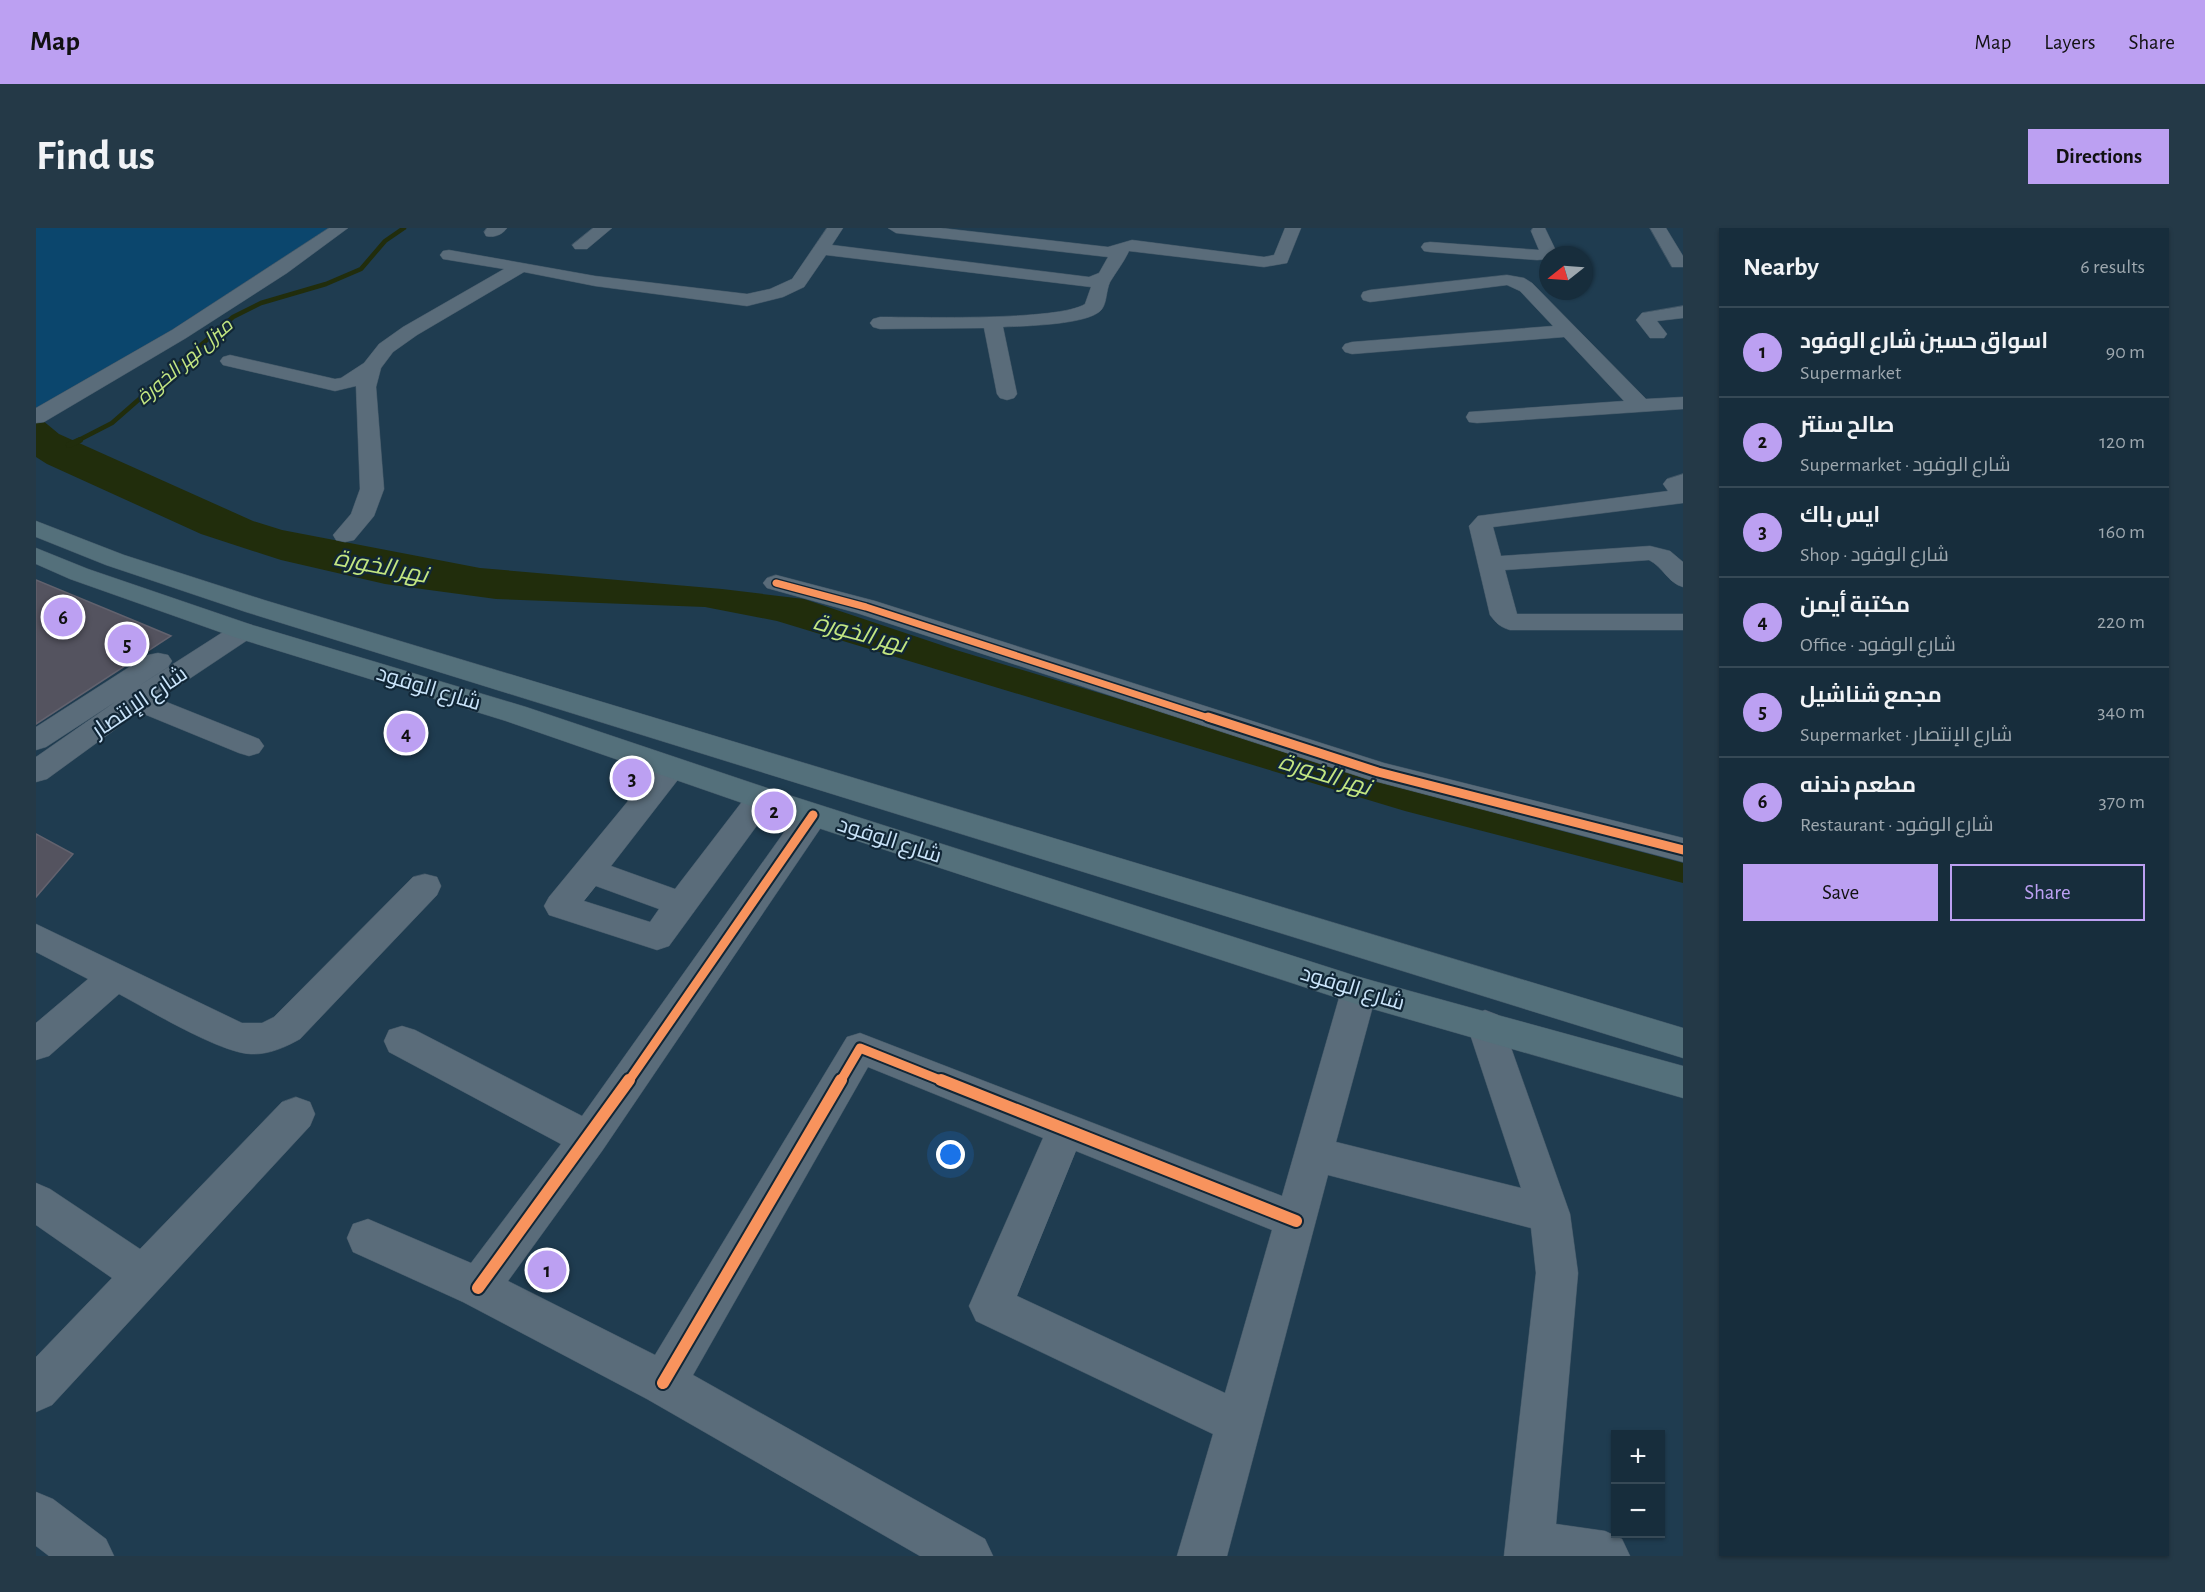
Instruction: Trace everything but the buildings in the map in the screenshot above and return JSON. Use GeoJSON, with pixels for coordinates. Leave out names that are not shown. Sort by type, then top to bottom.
{"type":"FeatureCollection","features":[{"type":"Feature","properties":{"kind":"main road","name":"شارع الوفود"},"geometry":{"type":"LineString","coordinates":[[36,528],[115,560],[255,606],[1683,1043]]}},
{"type":"Feature","properties":{"kind":"main road","name":"شارع الوفود"},"geometry":{"type":"LineString","coordinates":[[36,555],[79,574],[232,627],[516,714],[813,815],[1359,991],[1683,1082]]}},
{"type":"Feature","properties":{"kind":"street"},"geometry":{"type":"LineString","coordinates":[[42,413],[179,334],[281,269],[340,228]]}},
{"type":"Feature","properties":{"kind":"street"},"geometry":{"type":"LineString","coordinates":[[581,245],[604,228]]}},
{"type":"Feature","properties":{"kind":"street"},"geometry":{"type":"LineString","coordinates":[[449,255],[595,281],[698,296],[747,300],[791,288],[798,283],[835,228]]}},
{"type":"Feature","properties":{"kind":"street"},"geometry":{"type":"LineString","coordinates":[[896,228],[1108,252],[1120,251]]}},
{"type":"Feature","properties":{"kind":"street"},"geometry":{"type":"LineString","coordinates":[[822,249],[1089,282],[1106,278],[1120,251],[1124,246],[1132,245],[1264,262],[1274,261],[1281,258],[1293,228]]}},
{"type":"Feature","properties":{"kind":"street"},"geometry":{"type":"LineString","coordinates":[[1428,228],[1437,259],[1454,286]]}},
{"type":"Feature","properties":{"kind":"street"},"geometry":{"type":"LineString","coordinates":[[1658,228],[1678,263]]}},
{"type":"Feature","properties":{"kind":"street"},"geometry":{"type":"LineString","coordinates":[[1437,259],[1550,254],[1539,231]]}},
{"type":"Feature","properties":{"kind":"street"},"geometry":{"type":"LineString","coordinates":[[230,361],[334,385],[347,383],[371,367],[386,348],[410,331],[521,266]]}},
{"type":"Feature","properties":{"kind":"street"},"geometry":{"type":"LineString","coordinates":[[880,323],[992,322],[1065,317],[1088,311],[1094,307],[1102,280]]}},
{"type":"Feature","properties":{"kind":"street"},"geometry":{"type":"LineString","coordinates":[[1370,296],[1507,280],[1518,282],[1526,286],[1641,406]]}},
{"type":"Feature","properties":{"kind":"street"},"geometry":{"type":"LineString","coordinates":[[1657,334],[1646,320],[1649,317],[1683,312]]}},
{"type":"Feature","properties":{"kind":"street"},"geometry":{"type":"LineString","coordinates":[[992,322],[1007,394]]}},
{"type":"Feature","properties":{"kind":"street"},"geometry":{"type":"LineString","coordinates":[[1352,348],[1569,331]]}},
{"type":"Feature","properties":{"kind":"street"},"geometry":{"type":"LineString","coordinates":[[345,536],[362,516],[372,489],[366,387],[371,367]]}},
{"type":"Feature","properties":{"kind":"street"},"geometry":{"type":"LineString","coordinates":[[1477,417],[1683,403]]}},
{"type":"Feature","properties":{"kind":"street"},"geometry":{"type":"LineString","coordinates":[[1683,482],[1675,484],[1683,496],[1680,497],[1486,520],[1481,526],[1503,615],[1510,622],[1683,622]]}},
{"type":"Feature","properties":{"kind":"street"},"geometry":{"type":"LineString","coordinates":[[1490,564],[1650,554],[1669,560],[1683,579]]}},
{"type":"Feature","properties":{"kind":"street"},"geometry":{"type":"LineString","coordinates":[[776,583],[866,607],[1378,772],[1683,850]]}},
{"type":"Feature","properties":{"kind":"street","name":"شارع الإنتصار"},"geometry":{"type":"LineString","coordinates":[[36,740],[111,690],[232,627]]}},
{"type":"Feature","properties":{"kind":"street","name":"شارع الإنتصار"},"geometry":{"type":"LineString","coordinates":[[36,772],[137,700],[232,627]]}},
{"type":"Feature","properties":{"kind":"street"},"geometry":{"type":"LineString","coordinates":[[111,690],[249,746]]}},
{"type":"Feature","properties":{"kind":"street"},"geometry":{"type":"LineString","coordinates":[[672,768],[561,906],[657,937],[762,798]]}},
{"type":"Feature","properties":{"kind":"street"},"geometry":{"type":"LineString","coordinates":[[478,1288],[588,1140],[813,815]]}},
{"type":"Feature","properties":{"kind":"street"},"geometry":{"type":"LineString","coordinates":[[590,872],[681,904]]}},
{"type":"Feature","properties":{"kind":"street"},"geometry":{"type":"LineString","coordinates":[[36,937],[234,1036],[243,1039],[265,1038],[287,1028],[425,886]]}},
{"type":"Feature","properties":{"kind":"street"},"geometry":{"type":"LineString","coordinates":[[36,1045],[115,977]]}},
{"type":"Feature","properties":{"kind":"street"},"geometry":{"type":"LineString","coordinates":[[1202,1556],[1359,991]]}},
{"type":"Feature","properties":{"kind":"street"},"geometry":{"type":"LineString","coordinates":[[1485,1025],[1550,1214],[1557,1273],[1530,1550],[1605,1556]]}},
{"type":"Feature","properties":{"kind":"street"},"geometry":{"type":"LineString","coordinates":[[402,1041],[588,1140]]}},
{"type":"Feature","properties":{"kind":"street"},"geometry":{"type":"LineString","coordinates":[[663,1383],[860,1048],[1296,1221]]}},
{"type":"Feature","properties":{"kind":"street"},"geometry":{"type":"LineString","coordinates":[[36,1389],[296,1114]]}},
{"type":"Feature","properties":{"kind":"street"},"geometry":{"type":"LineString","coordinates":[[1066,1129],[991,1306],[1239,1423]]}},
{"type":"Feature","properties":{"kind":"street"},"geometry":{"type":"LineString","coordinates":[[1313,1154],[1550,1214]]}},
{"type":"Feature","properties":{"kind":"street"},"geometry":{"type":"LineString","coordinates":[[36,1202],[144,1276]]}},
{"type":"Feature","properties":{"kind":"street"},"geometry":{"type":"LineString","coordinates":[[368,1238],[478,1288],[663,1383],[968,1556]]}},
{"type":"Feature","properties":{"kind":"street"},"geometry":{"type":"LineString","coordinates":[[36,1516],[89,1556]]}},
{"type":"Feature","properties":{"kind":"shaded area"},"geometry":{"type":"Polygon","coordinates":[[[36,228],[347,228],[265,287],[190,335],[36,415],[36,228]]]}},
{"type":"Feature","properties":{"kind":"water","name":"نهر الخورة"},"geometry":{"type":"Polygon","coordinates":[[[36,415],[59,434],[253,521],[282,530],[480,568],[722,589],[804,599],[956,650],[1528,822],[1683,863],[1683,883],[1405,811],[777,621],[705,607],[496,599],[385,584],[281,560],[201,534],[47,464],[36,457],[36,415]]]}},
{"type":"Feature","properties":{"kind":"waterway","name":"مبزل نهر الخورة"},"geometry":{"type":"LineString","coordinates":[[77,441],[112,423],[233,317],[261,303],[326,284],[361,269],[385,241],[404,228]]}},
{"type":"Feature","properties":{"kind":"waterway","name":"مبزل نهر الخورة"},"geometry":{"type":"LineString","coordinates":[[69,445],[80,440]]}},
{"type":"Feature","properties":{"kind":"cycle path"},"geometry":{"type":"LineString","coordinates":[[776,583],[866,607],[1378,772],[1683,850]]}},
{"type":"Feature","properties":{"kind":"cycle path"},"geometry":{"type":"LineString","coordinates":[[478,1288],[588,1139],[813,815]]}},
{"type":"Feature","properties":{"kind":"cycle path"},"geometry":{"type":"LineString","coordinates":[[663,1383],[860,1048],[1296,1221]]}},
{"type":"Feature","properties":{"kind":"place","name":"مطعم دندنه"},"geometry":{"type":"Point","coordinates":[63,617]}},
{"type":"Feature","properties":{"kind":"place","name":"مجمع شناشيل"},"geometry":{"type":"Point","coordinates":[127,644]}},
{"type":"Feature","properties":{"kind":"place","name":"مكتبة أيمن"},"geometry":{"type":"Point","coordinates":[406,733]}},
{"type":"Feature","properties":{"kind":"place","name":"ايس باك"},"geometry":{"type":"Point","coordinates":[632,778]}},
{"type":"Feature","properties":{"kind":"place","name":"صالح سنتر"},"geometry":{"type":"Point","coordinates":[774,811]}},
{"type":"Feature","properties":{"kind":"place","name":"اسواق حسين شارع الوفود"},"geometry":{"type":"Point","coordinates":[547,1270]}}]}
